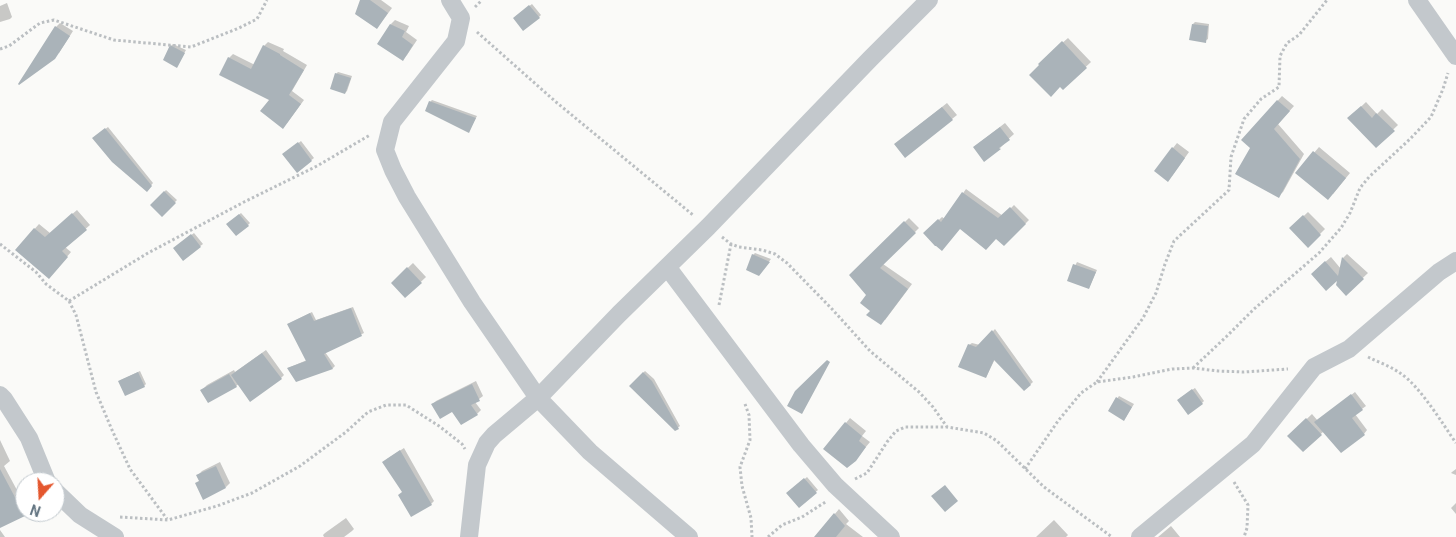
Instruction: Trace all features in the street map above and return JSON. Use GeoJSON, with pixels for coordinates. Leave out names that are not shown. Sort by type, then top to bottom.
{"type":"FeatureCollection","features":[{"type":"Feature","properties":{"kind":"street"},"geometry":{"type":"LineString","coordinates":[[450,0],[461,18],[456,41],[392,122],[385,150],[393,170],[407,197],[472,302],[538,398],[590,452],[689,537]]}},
{"type":"Feature","properties":{"kind":"street"},"geometry":{"type":"LineString","coordinates":[[469,537],[477,465],[487,443],[538,398],[619,314],[668,268],[929,0]]}},
{"type":"Feature","properties":{"kind":"street"},"geometry":{"type":"LineString","coordinates":[[1417,0],[1455,54]]}},
{"type":"Feature","properties":{"kind":"street"},"geometry":{"type":"LineString","coordinates":[[1140,537],[1253,444],[1314,367],[1349,349],[1439,272],[1456,261]]}},
{"type":"Feature","properties":{"kind":"street"},"geometry":{"type":"LineString","coordinates":[[668,268],[801,445],[835,485],[891,537]]}},
{"type":"Feature","properties":{"kind":"street"},"geometry":{"type":"LineString","coordinates":[[0,395],[29,438],[43,472]]}},
{"type":"Feature","properties":{"kind":"street"},"geometry":{"type":"LineString","coordinates":[[65,501],[80,515],[115,537]]}},
{"type":"Feature","properties":{"kind":"path"},"geometry":{"type":"LineString","coordinates":[[0,49],[9,46],[40,23],[54,20],[114,40],[191,47],[257,19],[267,0]]}},
{"type":"Feature","properties":{"kind":"path"},"geometry":{"type":"LineString","coordinates":[[1025,469],[1058,421],[1081,393],[1098,382],[1143,318],[1156,293],[1174,241],[1230,190],[1231,157],[1244,119],[1261,99],[1279,87],[1280,56],[1287,43],[1299,35],[1327,0]]}},
{"type":"Feature","properties":{"kind":"path"},"geometry":{"type":"LineString","coordinates":[[461,18],[556,102],[708,227],[731,244],[775,254],[787,264],[870,351],[934,407],[948,427]]}},
{"type":"Feature","properties":{"kind":"path"},"geometry":{"type":"LineString","coordinates":[[1193,368],[1254,308],[1319,253],[1341,228],[1350,213],[1360,188],[1431,117],[1455,54]]}},
{"type":"Feature","properties":{"kind":"path"},"geometry":{"type":"LineString","coordinates":[[69,301],[148,253],[317,166],[392,122]]}},
{"type":"Feature","properties":{"kind":"path"},"geometry":{"type":"LineString","coordinates":[[0,244],[36,272],[46,284],[69,301],[76,315],[96,392],[112,430],[130,469],[168,520]]}},
{"type":"Feature","properties":{"kind":"path"},"geometry":{"type":"LineString","coordinates":[[717,310],[731,244]]}},
{"type":"Feature","properties":{"kind":"path"},"geometry":{"type":"LineString","coordinates":[[1349,349],[1400,373],[1418,390],[1456,443]]}},
{"type":"Feature","properties":{"kind":"path"},"geometry":{"type":"LineString","coordinates":[[1098,382],[1172,369],[1193,368],[1244,372],[1314,367]]}},
{"type":"Feature","properties":{"kind":"path"},"geometry":{"type":"LineString","coordinates":[[746,397],[745,404],[749,415],[750,440],[740,467],[742,486],[751,518],[752,537]]}},
{"type":"Feature","properties":{"kind":"path"},"geometry":{"type":"LineString","coordinates":[[119,517],[168,520],[217,506],[252,493],[300,466],[346,432],[368,412],[386,405],[406,405],[439,426],[462,444],[477,465]]}},
{"type":"Feature","properties":{"kind":"path"},"geometry":{"type":"LineString","coordinates":[[768,537],[782,525],[802,517],[823,504],[828,499],[835,485],[856,479],[867,473],[887,442],[896,432],[905,427],[948,427],[984,433],[997,441],[1044,487],[1112,537]]}},
{"type":"Feature","properties":{"kind":"path"},"geometry":{"type":"LineString","coordinates":[[1233,479],[1248,505],[1247,528],[1244,537]]}},
{"type":"Feature","properties":{"kind":"building"},"geometry":{"type":"Polygon","coordinates":[[[360,0],[370,0],[388,13],[377,29],[355,14],[360,0]]]}},
{"type":"Feature","properties":{"kind":"building"},"geometry":{"type":"Polygon","coordinates":[[[529,5],[540,18],[523,31],[513,18],[529,5]]]}},
{"type":"Feature","properties":{"kind":"building"},"geometry":{"type":"Polygon","coordinates":[[[390,24],[405,31],[402,37],[413,45],[403,61],[377,44],[390,24]]]}},
{"type":"Feature","properties":{"kind":"building"},"geometry":{"type":"Polygon","coordinates":[[[1192,24],[1208,26],[1206,43],[1189,40],[1192,24]]]}},
{"type":"Feature","properties":{"kind":"building"},"geometry":{"type":"Polygon","coordinates":[[[55,26],[70,36],[55,59],[19,85],[18,84],[55,26]]]}},
{"type":"Feature","properties":{"kind":"building"},"geometry":{"type":"Polygon","coordinates":[[[1062,41],[1087,68],[1063,90],[1060,87],[1051,97],[1029,75],[1062,41]]]}},
{"type":"Feature","properties":{"kind":"building"},"geometry":{"type":"Polygon","coordinates":[[[170,45],[185,53],[177,68],[163,60],[170,45]]]}},
{"type":"Feature","properties":{"kind":"building"},"geometry":{"type":"Polygon","coordinates":[[[263,45],[304,70],[289,95],[301,104],[283,129],[260,111],[269,100],[219,75],[228,57],[251,69],[263,45]]]}},
{"type":"Feature","properties":{"kind":"building"},"geometry":{"type":"Polygon","coordinates":[[[335,73],[351,78],[345,94],[330,89],[335,73]]]}},
{"type":"Feature","properties":{"kind":"building"},"geometry":{"type":"Polygon","coordinates":[[[1277,100],[1290,111],[1274,129],[1300,159],[1279,198],[1235,174],[1250,148],[1241,140],[1277,100]]]}},
{"type":"Feature","properties":{"kind":"building"},"geometry":{"type":"Polygon","coordinates":[[[429,101],[476,118],[469,133],[425,111],[429,101]]]}},
{"type":"Feature","properties":{"kind":"building"},"geometry":{"type":"Polygon","coordinates":[[[1361,106],[1372,118],[1376,113],[1395,131],[1376,148],[1347,118],[1361,106]]]}},
{"type":"Feature","properties":{"kind":"building"},"geometry":{"type":"Polygon","coordinates":[[[942,107],[953,120],[905,158],[894,144],[942,107]]]}},
{"type":"Feature","properties":{"kind":"building"},"geometry":{"type":"Polygon","coordinates":[[[1000,127],[1010,140],[984,162],[973,147],[1000,127]]]}},
{"type":"Feature","properties":{"kind":"building"},"geometry":{"type":"Polygon","coordinates":[[[105,128],[152,186],[147,192],[112,162],[92,138],[105,128]]]}},
{"type":"Feature","properties":{"kind":"building"},"geometry":{"type":"Polygon","coordinates":[[[298,142],[312,161],[297,173],[282,154],[298,142]]]}},
{"type":"Feature","properties":{"kind":"building"},"geometry":{"type":"Polygon","coordinates":[[[1172,147],[1185,158],[1168,182],[1154,171],[1172,147]]]}},
{"type":"Feature","properties":{"kind":"building"},"geometry":{"type":"Polygon","coordinates":[[[1313,151],[1346,178],[1328,200],[1295,173],[1313,151]]]}},
{"type":"Feature","properties":{"kind":"building"},"geometry":{"type":"Polygon","coordinates":[[[164,191],[176,203],[162,217],[150,205],[164,191]]]}},
{"type":"Feature","properties":{"kind":"building"},"geometry":{"type":"Polygon","coordinates":[[[962,192],[998,218],[1010,207],[1026,224],[1004,246],[996,239],[986,250],[960,229],[942,251],[923,233],[938,219],[941,222],[962,192]]]}},
{"type":"Feature","properties":{"kind":"building"},"geometry":{"type":"Polygon","coordinates":[[[72,213],[87,230],[62,251],[68,257],[49,279],[15,250],[34,228],[45,237],[72,213]]]}},
{"type":"Feature","properties":{"kind":"building"},"geometry":{"type":"Polygon","coordinates":[[[239,214],[249,226],[236,236],[226,224],[239,214]]]}},
{"type":"Feature","properties":{"kind":"building"},"geometry":{"type":"Polygon","coordinates":[[[1303,215],[1321,235],[1308,248],[1289,228],[1303,215]]]}},
{"type":"Feature","properties":{"kind":"building"},"geometry":{"type":"Polygon","coordinates":[[[904,221],[916,233],[880,268],[908,289],[881,325],[866,315],[870,311],[860,303],[866,295],[849,275],[904,221]]]}},
{"type":"Feature","properties":{"kind":"building"},"geometry":{"type":"Polygon","coordinates":[[[191,234],[201,247],[183,261],[173,248],[191,234]]]}},
{"type":"Feature","properties":{"kind":"building"},"geometry":{"type":"Polygon","coordinates":[[[752,254],[770,262],[759,276],[746,270],[752,254]]]}},
{"type":"Feature","properties":{"kind":"building"},"geometry":{"type":"Polygon","coordinates":[[[1342,257],[1364,279],[1346,296],[1336,285],[1337,281],[1326,291],[1311,274],[1325,261],[1338,276],[1342,257]]]}},
{"type":"Feature","properties":{"kind":"building"},"geometry":{"type":"Polygon","coordinates":[[[1073,264],[1096,272],[1089,289],[1067,281],[1073,264]]]}},
{"type":"Feature","properties":{"kind":"building"},"geometry":{"type":"Polygon","coordinates":[[[407,267],[422,283],[405,298],[391,283],[407,267]]]}},
{"type":"Feature","properties":{"kind":"building"},"geometry":{"type":"Polygon","coordinates":[[[351,308],[362,336],[324,354],[333,369],[296,382],[287,368],[306,361],[287,324],[310,313],[314,321],[351,308]]]}},
{"type":"Feature","properties":{"kind":"building"},"geometry":{"type":"Polygon","coordinates":[[[992,330],[1031,385],[1024,391],[994,360],[986,378],[958,367],[968,344],[976,347],[992,330]]]}},
{"type":"Feature","properties":{"kind":"building"},"geometry":{"type":"Polygon","coordinates":[[[262,353],[282,379],[250,402],[231,375],[262,353]]]}},
{"type":"Feature","properties":{"kind":"building"},"geometry":{"type":"Polygon","coordinates":[[[827,360],[830,362],[802,414],[787,406],[795,391],[827,360]]]}},
{"type":"Feature","properties":{"kind":"building"},"geometry":{"type":"Polygon","coordinates":[[[138,372],[145,387],[125,396],[118,381],[138,372]]]}},
{"type":"Feature","properties":{"kind":"building"},"geometry":{"type":"Polygon","coordinates":[[[643,372],[652,381],[679,429],[675,431],[629,386],[643,372]]]}},
{"type":"Feature","properties":{"kind":"building"},"geometry":{"type":"Polygon","coordinates":[[[229,374],[237,387],[208,403],[200,390],[229,374]]]}},
{"type":"Feature","properties":{"kind":"building"},"geometry":{"type":"Polygon","coordinates":[[[472,384],[480,401],[471,405],[478,415],[461,425],[452,412],[440,419],[431,404],[472,384]]]}},
{"type":"Feature","properties":{"kind":"building"},"geometry":{"type":"Polygon","coordinates":[[[1192,389],[1203,404],[1188,415],[1177,400],[1192,389]]]}},
{"type":"Feature","properties":{"kind":"building"},"geometry":{"type":"Polygon","coordinates":[[[1351,394],[1363,410],[1352,418],[1365,435],[1341,453],[1314,422],[1351,394]]]}},
{"type":"Feature","properties":{"kind":"building"},"geometry":{"type":"Polygon","coordinates":[[[1116,397],[1132,407],[1124,421],[1108,411],[1116,397]]]}},
{"type":"Feature","properties":{"kind":"building"},"geometry":{"type":"Polygon","coordinates":[[[1306,418],[1322,435],[1303,452],[1287,436],[1306,418]]]}},
{"type":"Feature","properties":{"kind":"building"},"geometry":{"type":"Polygon","coordinates":[[[845,422],[862,436],[859,441],[866,447],[856,461],[847,468],[823,449],[845,422]]]}},
{"type":"Feature","properties":{"kind":"building"},"geometry":{"type":"Polygon","coordinates":[[[400,450],[432,505],[411,517],[398,495],[402,492],[382,462],[400,450]]]}},
{"type":"Feature","properties":{"kind":"building"},"geometry":{"type":"Polygon","coordinates":[[[216,466],[226,488],[203,500],[195,483],[199,481],[196,475],[216,466]]]}},
{"type":"Feature","properties":{"kind":"building"},"geometry":{"type":"Polygon","coordinates":[[[0,469],[15,497],[15,521],[0,528],[0,469]]]}},
{"type":"Feature","properties":{"kind":"building"},"geometry":{"type":"Polygon","coordinates":[[[804,478],[817,493],[799,508],[786,493],[804,478]]]}},
{"type":"Feature","properties":{"kind":"building"},"geometry":{"type":"Polygon","coordinates":[[[945,485],[958,501],[945,512],[931,496],[945,485]]]}},
{"type":"Feature","properties":{"kind":"building"},"geometry":{"type":"Polygon","coordinates":[[[834,513],[845,526],[836,537],[814,537],[834,513]]]}}]}
